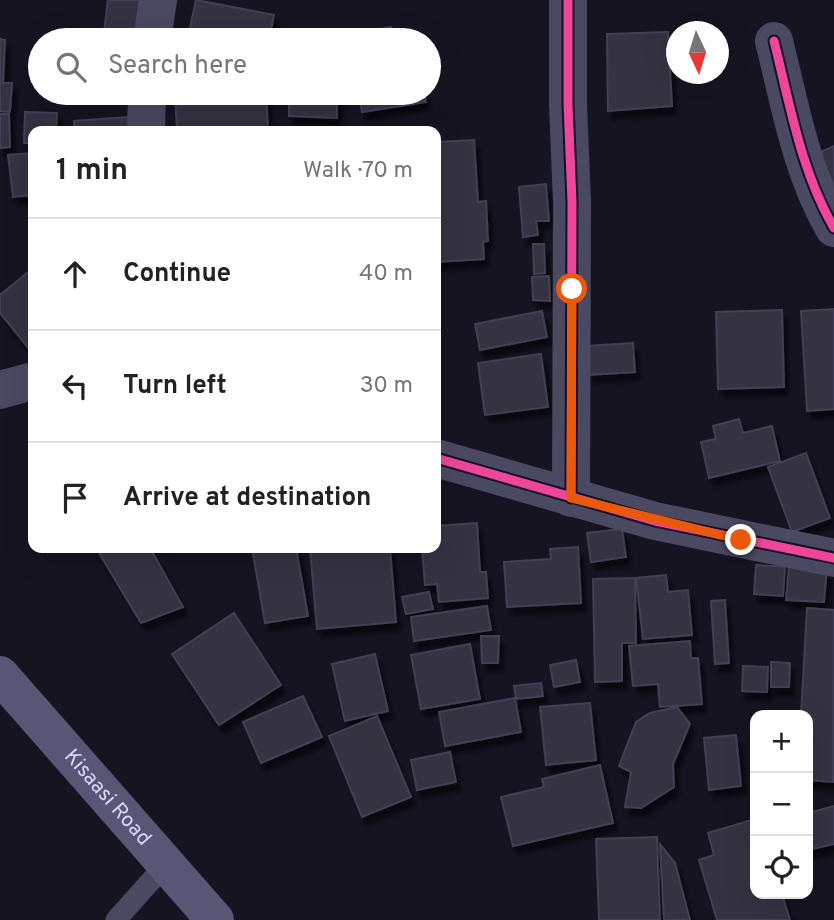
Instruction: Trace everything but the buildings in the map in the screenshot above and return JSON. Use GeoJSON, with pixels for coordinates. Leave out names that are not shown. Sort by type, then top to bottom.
{"type":"FeatureCollection","features":[{"type":"Feature","properties":{"kind":"main road","name":"Kisaasi Road"},"geometry":{"type":"LineString","coordinates":[[0,675],[215,920]]}},
{"type":"Feature","properties":{"kind":"street"},"geometry":{"type":"LineString","coordinates":[[154,28],[158,0]]}},
{"type":"Feature","properties":{"kind":"street"},"geometry":{"type":"LineString","coordinates":[[568,0],[572,202],[571,498]]}},
{"type":"Feature","properties":{"kind":"street"},"geometry":{"type":"LineString","coordinates":[[774,41],[802,153],[814,189],[834,228]]}},
{"type":"Feature","properties":{"kind":"street"},"geometry":{"type":"LineString","coordinates":[[146,126],[147,105]]}},
{"type":"Feature","properties":{"kind":"street"},"geometry":{"type":"LineString","coordinates":[[0,390],[28,382]]}},
{"type":"Feature","properties":{"kind":"street"},"geometry":{"type":"LineString","coordinates":[[441,459],[571,498],[679,526],[834,558]]}},
{"type":"Feature","properties":{"kind":"lane"},"geometry":{"type":"LineString","coordinates":[[116,920],[166,864]]}},
{"type":"Feature","properties":{"kind":"cycle path"},"geometry":{"type":"LineString","coordinates":[[568,0],[572,202],[571,498]]}},
{"type":"Feature","properties":{"kind":"cycle path"},"geometry":{"type":"LineString","coordinates":[[774,41],[805,161],[834,228]]}},
{"type":"Feature","properties":{"kind":"cycle path"},"geometry":{"type":"LineString","coordinates":[[441,459],[655,521],[834,558]]}},
{"type":"Feature","properties":{"kind":"route"},"geometry":{"type":"LineString","coordinates":[[572,289],[571,498],[655,521],[741,540]]}}]}
